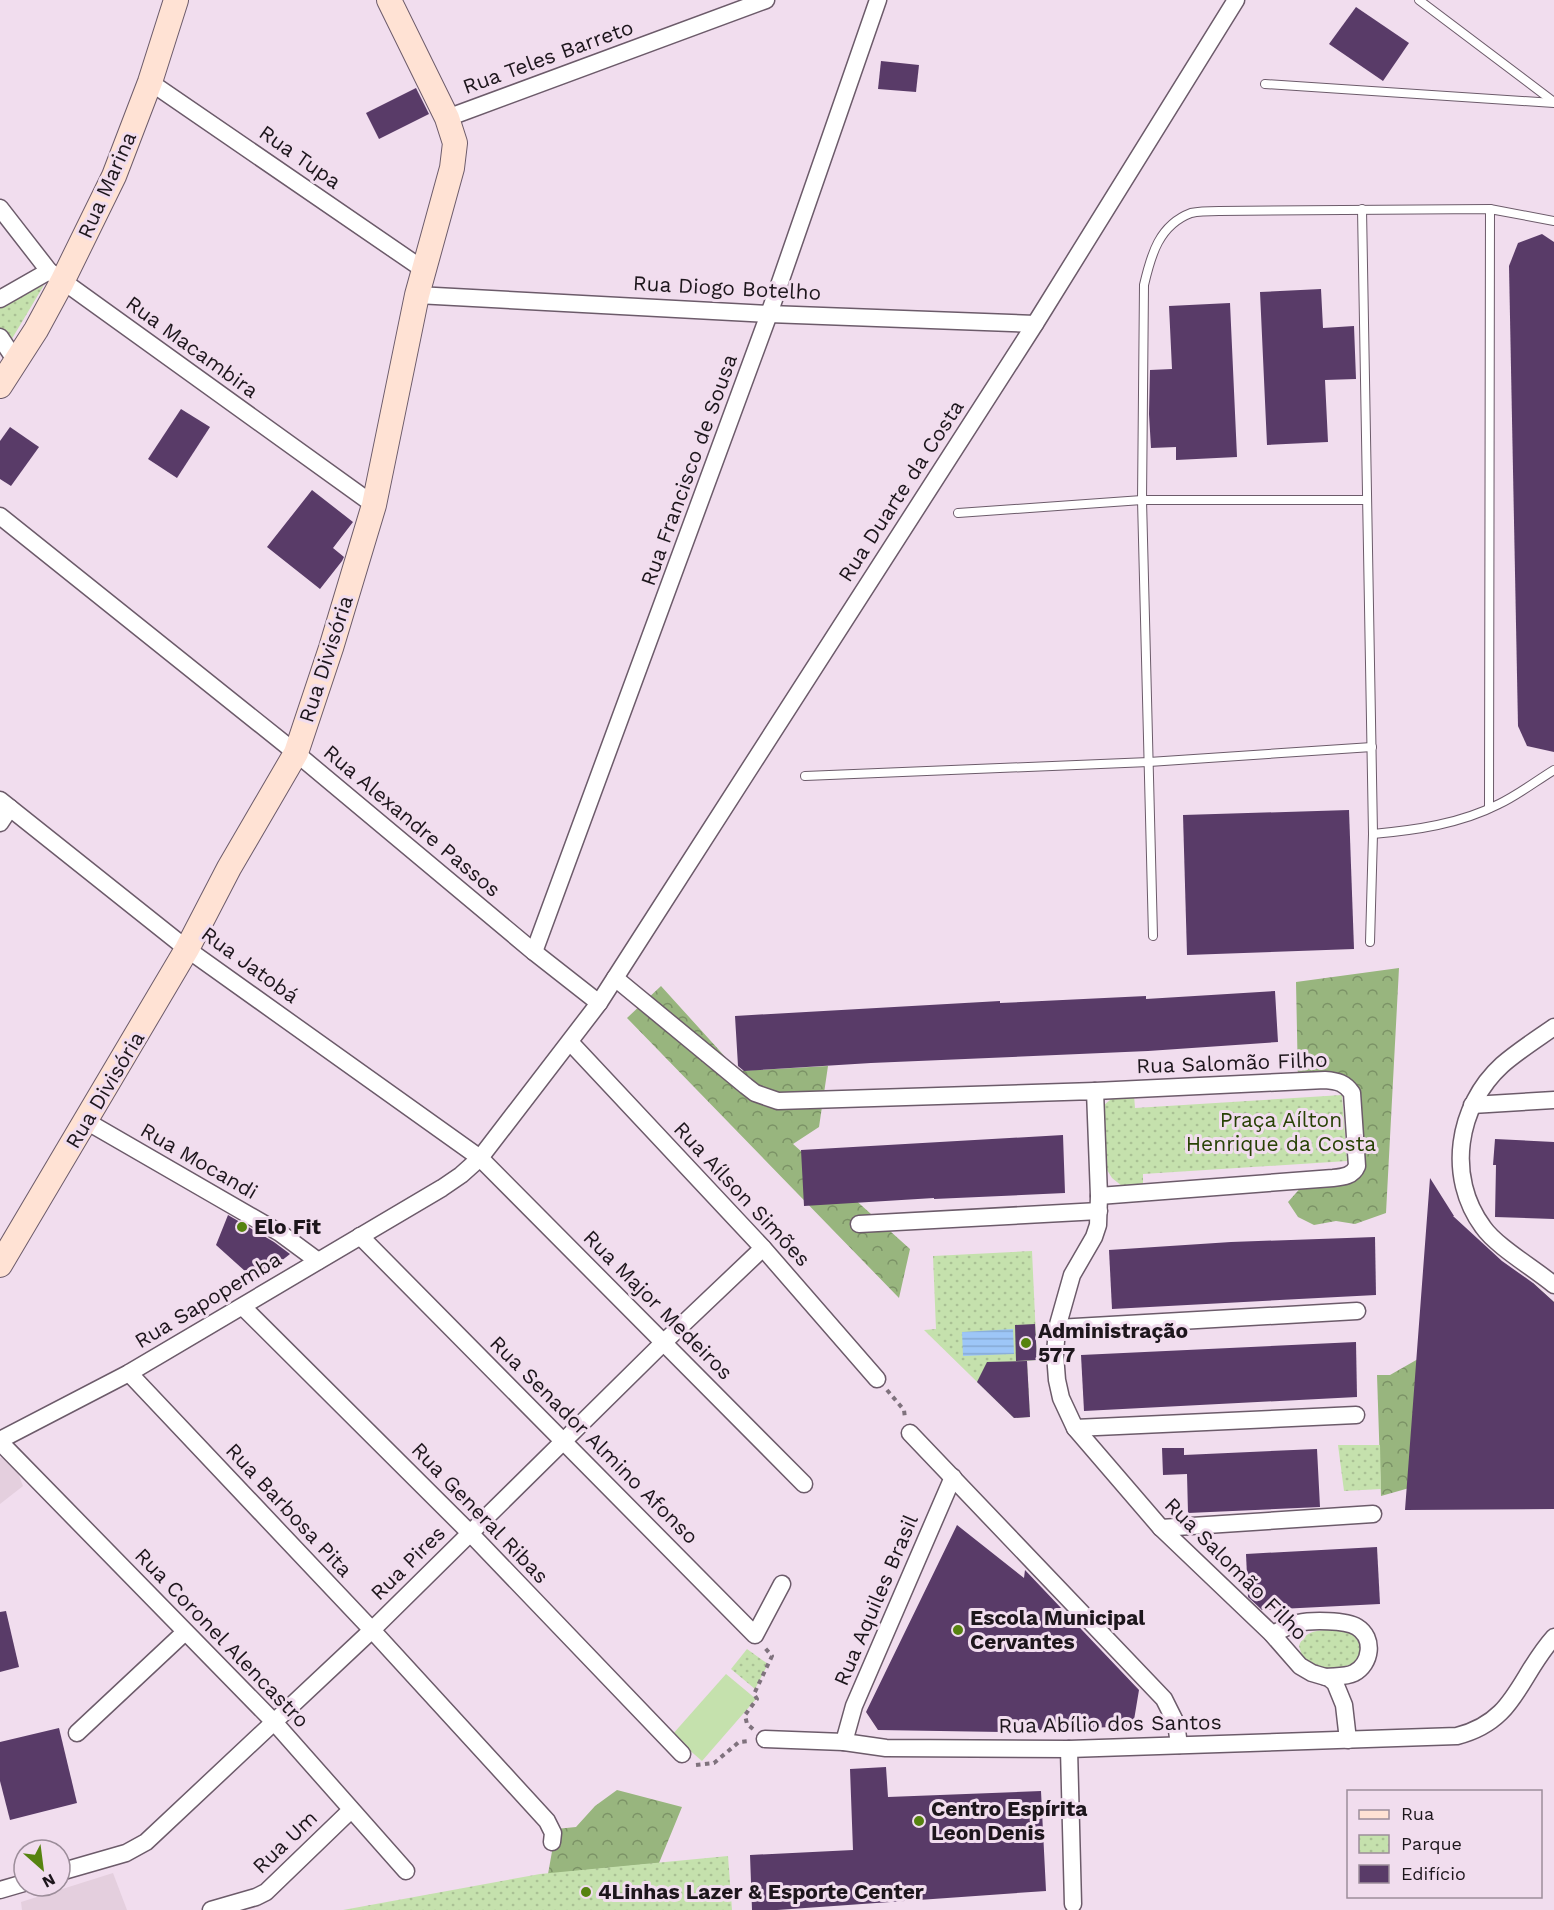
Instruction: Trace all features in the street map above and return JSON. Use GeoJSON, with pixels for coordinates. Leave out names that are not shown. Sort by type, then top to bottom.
{"type":"FeatureCollection","features":[{"type":"Feature","properties":{"kind":"street","name":"Rua Marina"},"geometry":{"type":"LineString","coordinates":[[0,386],[36,330],[56,277],[114,177],[150,82],[176,0]]}},
{"type":"Feature","properties":{"kind":"street","name":"Rua Divisória"},"geometry":{"type":"LineString","coordinates":[[0,1265],[187,949],[229,868],[296,753],[331,648],[374,505],[417,295],[452,168],[454,143],[447,118],[389,0]]}},
{"type":"Feature","properties":{"kind":"street","name":"Rua Teles Barreto"},"geometry":{"type":"LineString","coordinates":[[447,118],[766,0]]}},
{"type":"Feature","properties":{"kind":"street","name":"Rua Francisco de Sousa"},"geometry":{"type":"LineString","coordinates":[[534,952],[770,314],[878,0]]}},
{"type":"Feature","properties":{"kind":"street","name":"Rua Duarte da Costa"},"geometry":{"type":"LineString","coordinates":[[599,1002],[1035,324],[1236,0]]}},
{"type":"Feature","properties":{"kind":"street","name":"Rua Tupa"},"geometry":{"type":"LineString","coordinates":[[150,82],[424,270]]}},
{"type":"Feature","properties":{"kind":"street","name":"Rua Macambira"},"geometry":{"type":"LineString","coordinates":[[0,208],[56,277],[374,505]]}},
{"type":"Feature","properties":{"kind":"street"},"geometry":{"type":"LineString","coordinates":[[0,299],[56,277]]}},
{"type":"Feature","properties":{"kind":"street","name":"Rua Diogo Botelho"},"geometry":{"type":"LineString","coordinates":[[417,295],[770,314],[1035,324]]}},
{"type":"Feature","properties":{"kind":"street"},"geometry":{"type":"LineString","coordinates":[[0,337],[16,361]]}},
{"type":"Feature","properties":{"kind":"street","name":"Rua Alexandre Passos"},"geometry":{"type":"LineString","coordinates":[[0,516],[296,753],[534,952],[599,1002]]}},
{"type":"Feature","properties":{"kind":"street"},"geometry":{"type":"LineString","coordinates":[[0,823],[5,804]]}},
{"type":"Feature","properties":{"kind":"street","name":"Rua Jatobá"},"geometry":{"type":"LineString","coordinates":[[5,804],[187,949],[480,1158]]}},
{"type":"Feature","properties":{"kind":"street","name":"Rua Salomão Filho"},"geometry":{"type":"LineString","coordinates":[[615,978],[755,1093],[778,1101],[1095,1091],[1325,1080],[1338,1081],[1347,1085],[1352,1093],[1358,1166],[1348,1176],[1099,1203],[859,1224]]}},
{"type":"Feature","properties":{"kind":"street","name":"Rua Sapopemba"},"geometry":{"type":"LineString","coordinates":[[0,1441],[129,1373],[452,1181],[480,1158],[599,1002]]}},
{"type":"Feature","properties":{"kind":"street"},"geometry":{"type":"LineString","coordinates":[[1554,1027],[1502,1066],[1484,1085],[1472,1105],[1460,1151],[1461,1180],[1483,1228],[1554,1285]]}},
{"type":"Feature","properties":{"kind":"street","name":"Rua Aílson Simões"},"geometry":{"type":"LineString","coordinates":[[570,1042],[763,1248],[877,1379]]}},
{"type":"Feature","properties":{"kind":"street","name":"Rua Salomão Filho"},"geometry":{"type":"LineString","coordinates":[[1095,1091],[1099,1203],[1094,1237],[1072,1275],[1057,1328],[1055,1354],[1061,1398],[1075,1428],[1161,1528],[1272,1634],[1300,1666],[1335,1683],[1342,1699],[1348,1740]]}},
{"type":"Feature","properties":{"kind":"street"},"geometry":{"type":"LineString","coordinates":[[1472,1105],[1554,1100]]}},
{"type":"Feature","properties":{"kind":"street","name":"Rua Mocandi"},"geometry":{"type":"LineString","coordinates":[[86,1121],[280,1233],[318,1261]]}},
{"type":"Feature","properties":{"kind":"street","name":"Rua Major Medeiros"},"geometry":{"type":"LineString","coordinates":[[480,1158],[804,1484]]}},
{"type":"Feature","properties":{"kind":"street","name":"Rua Senador Almino Afonso"},"geometry":{"type":"LineString","coordinates":[[360,1236],[755,1635]]}},
{"type":"Feature","properties":{"kind":"street","name":"Rua Pires"},"geometry":{"type":"LineString","coordinates":[[72,1868],[137,1849],[275,1723],[372,1630],[663,1343],[763,1248]]}},
{"type":"Feature","properties":{"kind":"street","name":"Rua General Ribas"},"geometry":{"type":"LineString","coordinates":[[243,1307],[470,1533],[682,1754]]}},
{"type":"Feature","properties":{"kind":"street"},"geometry":{"type":"LineString","coordinates":[[1057,1328],[1358,1311]]}},
{"type":"Feature","properties":{"kind":"street","name":"Rua Barbosa Pita"},"geometry":{"type":"LineString","coordinates":[[129,1373],[372,1630],[547,1821],[553,1833],[552,1842]]}},
{"type":"Feature","properties":{"kind":"street"},"geometry":{"type":"LineString","coordinates":[[1075,1428],[1356,1415]]}},
{"type":"Feature","properties":{"kind":"street"},"geometry":{"type":"LineString","coordinates":[[910,1433],[1164,1700],[1176,1723],[1179,1746]]}},
{"type":"Feature","properties":{"kind":"street","name":"Rua Coronel Alencastro"},"geometry":{"type":"LineString","coordinates":[[0,1441],[275,1723],[406,1871]]}},
{"type":"Feature","properties":{"kind":"street","name":"Rua Aquiles Brasil"},"geometry":{"type":"LineString","coordinates":[[844,1742],[854,1706],[953,1478]]}},
{"type":"Feature","properties":{"kind":"street"},"geometry":{"type":"LineString","coordinates":[[1161,1528],[1373,1514]]}},
{"type":"Feature","properties":{"kind":"street"},"geometry":{"type":"LineString","coordinates":[[755,1635],[782,1584]]}},
{"type":"Feature","properties":{"kind":"street"},"geometry":{"type":"LineString","coordinates":[[1272,1634],[1305,1622],[1354,1625],[1365,1635],[1369,1652],[1365,1664],[1355,1673],[1347,1676],[1326,1677]]}},
{"type":"Feature","properties":{"kind":"street"},"geometry":{"type":"LineString","coordinates":[[77,1733],[185,1632]]}},
{"type":"Feature","properties":{"kind":"street","name":"Rua Abílio dos Santos"},"geometry":{"type":"LineString","coordinates":[[765,1739],[844,1742],[886,1748],[1069,1749],[1457,1736],[1478,1729],[1502,1712],[1515,1695],[1534,1661],[1554,1637]]}},
{"type":"Feature","properties":{"kind":"street"},"geometry":{"type":"LineString","coordinates":[[1342,1699],[1355,1673]]}},
{"type":"Feature","properties":{"kind":"street"},"geometry":{"type":"LineString","coordinates":[[1069,1749],[1072,1908]]}},
{"type":"Feature","properties":{"kind":"street","name":"Rua Um"},"geometry":{"type":"LineString","coordinates":[[211,1910],[266,1892],[351,1810]]}},
{"type":"Feature","properties":{"kind":"lane"},"geometry":{"type":"LineString","coordinates":[[1419,0],[1554,102]]}},
{"type":"Feature","properties":{"kind":"lane"},"geometry":{"type":"LineString","coordinates":[[1265,84],[1554,102]]}},
{"type":"Feature","properties":{"kind":"lane"},"geometry":{"type":"LineString","coordinates":[[1362,209],[1373,834],[1370,942]]}},
{"type":"Feature","properties":{"kind":"lane"},"geometry":{"type":"LineString","coordinates":[[1489,808],[1490,209]]}},
{"type":"Feature","properties":{"kind":"lane"},"geometry":{"type":"LineString","coordinates":[[1153,936],[1142,500],[1144,285],[1149,261],[1161,234],[1176,221],[1193,213],[1490,209],[1554,221]]}},
{"type":"Feature","properties":{"kind":"lane"},"geometry":{"type":"LineString","coordinates":[[958,513],[1142,500],[1367,500]]}},
{"type":"Feature","properties":{"kind":"lane"},"geometry":{"type":"LineString","coordinates":[[805,776],[1149,762],[1372,747]]}},
{"type":"Feature","properties":{"kind":"lane"},"geometry":{"type":"LineString","coordinates":[[1373,834],[1418,830],[1444,824],[1498,805],[1554,770]]}},
{"type":"Feature","properties":{"kind":"path"},"geometry":{"type":"LineString","coordinates":[[894,1398],[904,1410],[910,1433]]}},
{"type":"Feature","properties":{"kind":"path"},"geometry":{"type":"LineString","coordinates":[[755,1635],[772,1656],[754,1694],[757,1699],[745,1715],[747,1724],[765,1739]]}},
{"type":"Feature","properties":{"kind":"path"},"geometry":{"type":"LineString","coordinates":[[682,1754],[692,1766],[714,1763],[739,1742],[765,1739]]}},
{"type":"Feature","properties":{"kind":"shaded area"},"geometry":{"type":"Polygon","coordinates":[[[11,1454],[23,1486],[0,1504],[0,1458],[11,1454]]]}},
{"type":"Feature","properties":{"kind":"shaded area"},"geometry":{"type":"Polygon","coordinates":[[[113,1873],[127,1910],[22,1910],[21,1902],[34,1898],[72,1898],[72,1886],[113,1873]]]}},
{"type":"Feature","properties":{"kind":"green space"},"geometry":{"type":"Polygon","coordinates":[[[44,285],[10,342],[0,328],[0,305],[44,285]]]}},
{"type":"Feature","properties":{"kind":"green space"},"geometry":{"type":"Polygon","coordinates":[[[1399,968],[1386,1213],[1355,1224],[1336,1221],[1314,1225],[1298,1217],[1288,1202],[1304,1184],[1355,1181],[1352,1093],[1298,1081],[1296,982],[1399,968]]]}},
{"type":"Feature","properties":{"kind":"green space"},"geometry":{"type":"Polygon","coordinates":[[[661,986],[738,1071],[828,1066],[819,1127],[793,1144],[910,1249],[899,1298],[627,1018],[661,986]]]}},
{"type":"Feature","properties":{"kind":"green space","name":"Praça Aílton Henrique da Costa"},"geometry":{"type":"Polygon","coordinates":[[[1134,1095],[1135,1108],[1342,1095],[1347,1161],[1143,1174],[1143,1186],[1122,1186],[1112,1178],[1104,1165],[1104,1105],[1115,1096],[1134,1095]]]}},
{"type":"Feature","properties":{"kind":"green space"},"geometry":{"type":"Polygon","coordinates":[[[1032,1251],[1037,1360],[1027,1361],[1030,1417],[1014,1418],[924,1330],[936,1329],[933,1256],[1032,1251]]]}},
{"type":"Feature","properties":{"kind":"green space"},"geometry":{"type":"Polygon","coordinates":[[[1533,1283],[1554,1302],[1554,1414],[1427,1483],[1381,1496],[1377,1375],[1390,1375],[1446,1343],[1533,1283]]]}},
{"type":"Feature","properties":{"kind":"green space"},"geometry":{"type":"Polygon","coordinates":[[[1338,1445],[1380,1445],[1381,1489],[1344,1491],[1338,1445]]]}},
{"type":"Feature","properties":{"kind":"green space"},"geometry":{"type":"Polygon","coordinates":[[[1339,1630],[1352,1633],[1358,1642],[1361,1655],[1358,1660],[1353,1664],[1338,1668],[1317,1668],[1303,1659],[1299,1646],[1306,1636],[1315,1631],[1339,1630]]]}},
{"type":"Feature","properties":{"kind":"green space"},"geometry":{"type":"Polygon","coordinates":[[[747,1649],[768,1664],[755,1689],[731,1669],[747,1649]]]}},
{"type":"Feature","properties":{"kind":"green space"},"geometry":{"type":"Polygon","coordinates":[[[726,1674],[756,1699],[702,1761],[672,1735],[726,1674]]]}},
{"type":"Feature","properties":{"kind":"green space"},"geometry":{"type":"Polygon","coordinates":[[[617,1790],[682,1807],[659,1863],[548,1874],[556,1829],[576,1827],[595,1806],[617,1790]]]}},
{"type":"Feature","properties":{"kind":"green space","name":"4Linhas Lazer & Esporte Center"},"geometry":{"type":"Polygon","coordinates":[[[728,1856],[732,1910],[343,1910],[540,1874],[728,1856]]]}},
{"type":"Feature","properties":{"kind":"water"},"geometry":{"type":"Polygon","coordinates":[[[1013,1329],[1014,1354],[963,1356],[962,1332],[1013,1329]]]}},
{"type":"Feature","properties":{"kind":"building"},"geometry":{"type":"Polygon","coordinates":[[[1356,7],[1409,43],[1383,81],[1329,44],[1356,7]]]}},
{"type":"Feature","properties":{"kind":"building"},"geometry":{"type":"Polygon","coordinates":[[[881,61],[919,65],[916,92],[878,89],[881,61]]]}},
{"type":"Feature","properties":{"kind":"building"},"geometry":{"type":"Polygon","coordinates":[[[416,88],[429,114],[379,139],[366,113],[416,88]]]}},
{"type":"Feature","properties":{"kind":"building"},"geometry":{"type":"Polygon","coordinates":[[[1542,234],[1554,242],[1554,752],[1527,746],[1518,726],[1509,266],[1518,243],[1542,234]]]}},
{"type":"Feature","properties":{"kind":"building"},"geometry":{"type":"Polygon","coordinates":[[[1321,289],[1323,328],[1354,326],[1356,379],[1325,380],[1328,442],[1267,445],[1260,292],[1321,289]]]}},
{"type":"Feature","properties":{"kind":"building"},"geometry":{"type":"Polygon","coordinates":[[[1230,303],[1237,457],[1176,460],[1176,447],[1151,448],[1149,414],[1150,370],[1172,369],[1169,306],[1230,303]]]}},
{"type":"Feature","properties":{"kind":"building"},"geometry":{"type":"Polygon","coordinates":[[[181,409],[210,427],[177,478],[148,459],[181,409]]]}},
{"type":"Feature","properties":{"kind":"building"},"geometry":{"type":"Polygon","coordinates":[[[10,427],[39,447],[11,486],[0,479],[0,441],[10,427]]]}},
{"type":"Feature","properties":{"kind":"building"},"geometry":{"type":"Polygon","coordinates":[[[312,490],[353,522],[333,548],[344,557],[320,589],[267,547],[312,490]]]}},
{"type":"Feature","properties":{"kind":"building"},"geometry":{"type":"Polygon","coordinates":[[[1349,810],[1354,949],[1187,955],[1183,815],[1349,810]]]}},
{"type":"Feature","properties":{"kind":"building"},"geometry":{"type":"Polygon","coordinates":[[[1275,991],[1278,1042],[1148,1051],[744,1071],[738,1066],[735,1016],[1000,1001],[1000,1003],[1146,996],[1146,999],[1275,991]]]}},
{"type":"Feature","properties":{"kind":"building"},"geometry":{"type":"Polygon","coordinates":[[[1063,1135],[1065,1193],[804,1206],[801,1150],[1063,1135]]]}},
{"type":"Feature","properties":{"kind":"building"},"geometry":{"type":"Polygon","coordinates":[[[1495,1139],[1554,1142],[1554,1219],[1495,1217],[1496,1165],[1493,1165],[1495,1139]]]}},
{"type":"Feature","properties":{"kind":"building"},"geometry":{"type":"Polygon","coordinates":[[[1430,1178],[1453,1216],[1502,1261],[1533,1283],[1554,1302],[1554,1509],[1405,1510],[1430,1178]]]}},
{"type":"Feature","properties":{"kind":"building","name":"Elo Fit"},"geometry":{"type":"Polygon","coordinates":[[[228,1215],[290,1254],[256,1281],[216,1245],[228,1215]]]}},
{"type":"Feature","properties":{"kind":"building"},"geometry":{"type":"Polygon","coordinates":[[[1375,1237],[1376,1295],[1112,1309],[1109,1250],[1231,1242],[1375,1237]]]}},
{"type":"Feature","properties":{"kind":"building","name":"Administração 577"},"geometry":{"type":"Polygon","coordinates":[[[1035,1324],[1037,1360],[1016,1361],[1015,1325],[1035,1324]]]}},
{"type":"Feature","properties":{"kind":"building"},"geometry":{"type":"Polygon","coordinates":[[[1356,1342],[1357,1397],[1084,1411],[1081,1355],[1356,1342]]]}},
{"type":"Feature","properties":{"kind":"building"},"geometry":{"type":"Polygon","coordinates":[[[1027,1361],[1030,1417],[1014,1418],[977,1382],[987,1362],[1027,1361]]]}},
{"type":"Feature","properties":{"kind":"building"},"geometry":{"type":"Polygon","coordinates":[[[1162,1448],[1184,1448],[1184,1455],[1317,1449],[1320,1507],[1188,1513],[1187,1474],[1163,1475],[1162,1448]]]}},
{"type":"Feature","properties":{"kind":"building"},"geometry":{"type":"Polygon","coordinates":[[[957,1525],[1024,1578],[1025,1570],[1139,1690],[1133,1726],[1002,1732],[878,1730],[866,1712],[957,1525]]]}},
{"type":"Feature","properties":{"kind":"building"},"geometry":{"type":"Polygon","coordinates":[[[1377,1547],[1380,1604],[1262,1610],[1248,1597],[1246,1554],[1377,1547]]]}},
{"type":"Feature","properties":{"kind":"building"},"geometry":{"type":"Polygon","coordinates":[[[6,1611],[19,1667],[0,1672],[0,1612],[6,1611]]]}},
{"type":"Feature","properties":{"kind":"building"},"geometry":{"type":"Polygon","coordinates":[[[59,1728],[77,1803],[10,1820],[0,1781],[0,1742],[59,1728]]]}},
{"type":"Feature","properties":{"kind":"building"},"geometry":{"type":"Polygon","coordinates":[[[886,1767],[888,1797],[1041,1791],[1046,1891],[752,1910],[750,1855],[853,1850],[850,1769],[886,1767]]]}},
{"type":"Feature","properties":{"kind":"place","name":"Elo Fit"},"geometry":{"type":"Point","coordinates":[242,1227]}},
{"type":"Feature","properties":{"kind":"place","name":"Administração 577"},"geometry":{"type":"Point","coordinates":[1026,1343]}},
{"type":"Feature","properties":{"kind":"place","name":"Escola Municipal Cervantes"},"geometry":{"type":"Point","coordinates":[958,1630]}},
{"type":"Feature","properties":{"kind":"place","name":"Centro Espírita Leon Denis"},"geometry":{"type":"Point","coordinates":[919,1821]}},
{"type":"Feature","properties":{"kind":"place","name":"4Linhas Lazer & Esporte Center"},"geometry":{"type":"Point","coordinates":[586,1892]}}]}
